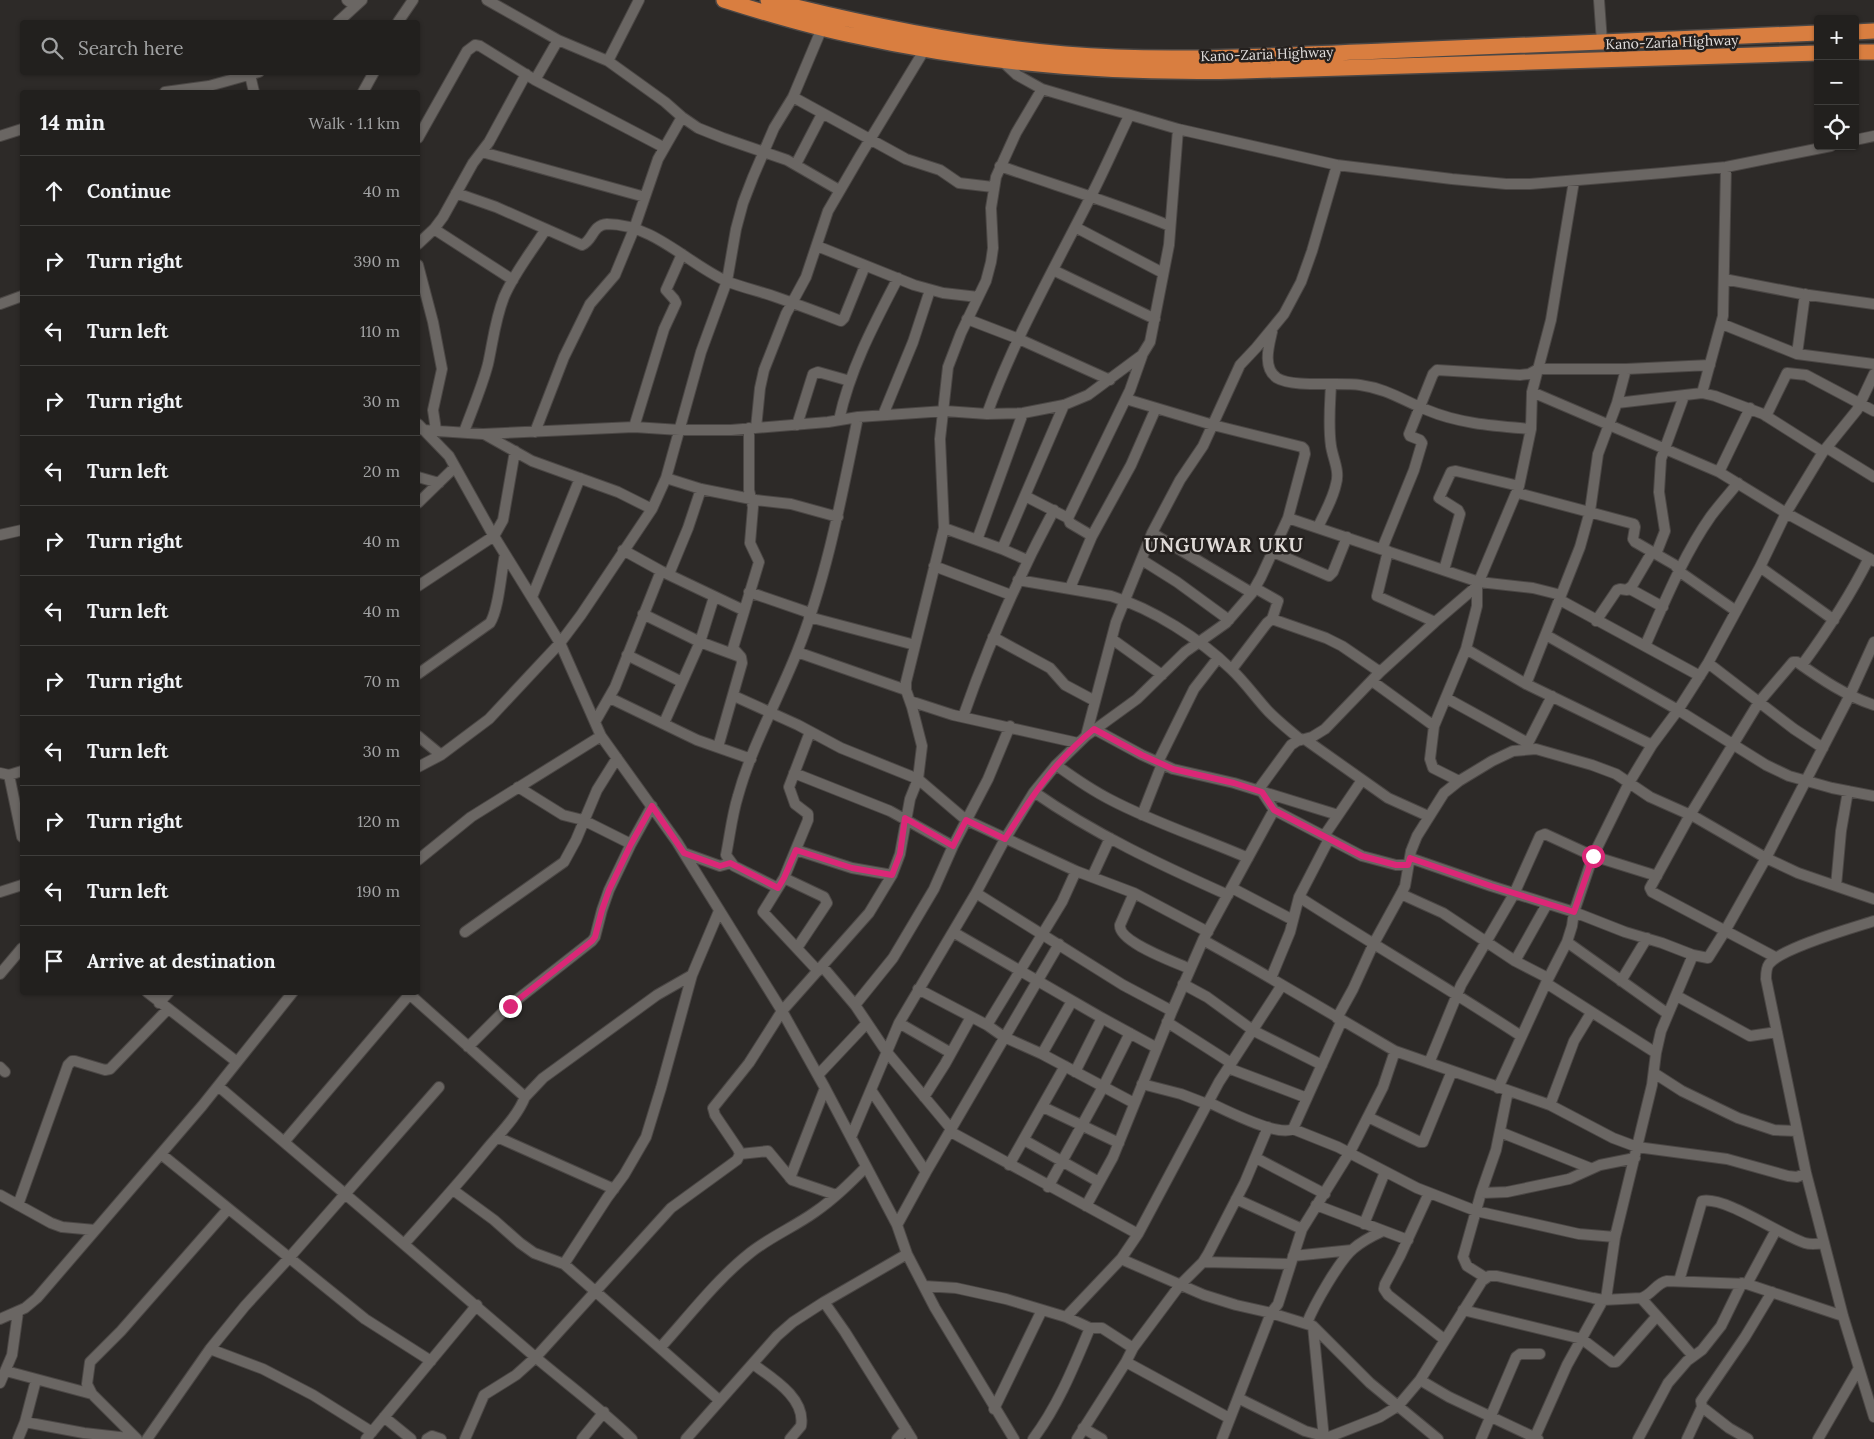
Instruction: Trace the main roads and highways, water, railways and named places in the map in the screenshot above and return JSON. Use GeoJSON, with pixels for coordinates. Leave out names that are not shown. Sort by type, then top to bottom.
{"type":"FeatureCollection","features":[{"type":"Feature","properties":{"kind":"highway","name":"Kano-Zaria Highway"},"geometry":{"type":"LineString","coordinates":[[724,0],[856,36],[925,49],[1001,60],[1084,68],[1188,72],[1814,53]]}},
{"type":"Feature","properties":{"kind":"highway","name":"Kano-Zaria Highway"},"geometry":{"type":"LineString","coordinates":[[768,0],[863,24],[961,42],[1120,57],[1284,55],[1814,33]]}},
{"type":"Feature","properties":{"kind":"highway"},"geometry":{"type":"LineString","coordinates":[[1859,32],[1874,31]]}},
{"type":"Feature","properties":{"kind":"highway"},"geometry":{"type":"LineString","coordinates":[[1859,52],[1874,53]]}},
{"type":"Feature","properties":{"kind":"district","name":"UNGUWAR UKU"},"geometry":{"type":"Point","coordinates":[1224,545]}}]}
